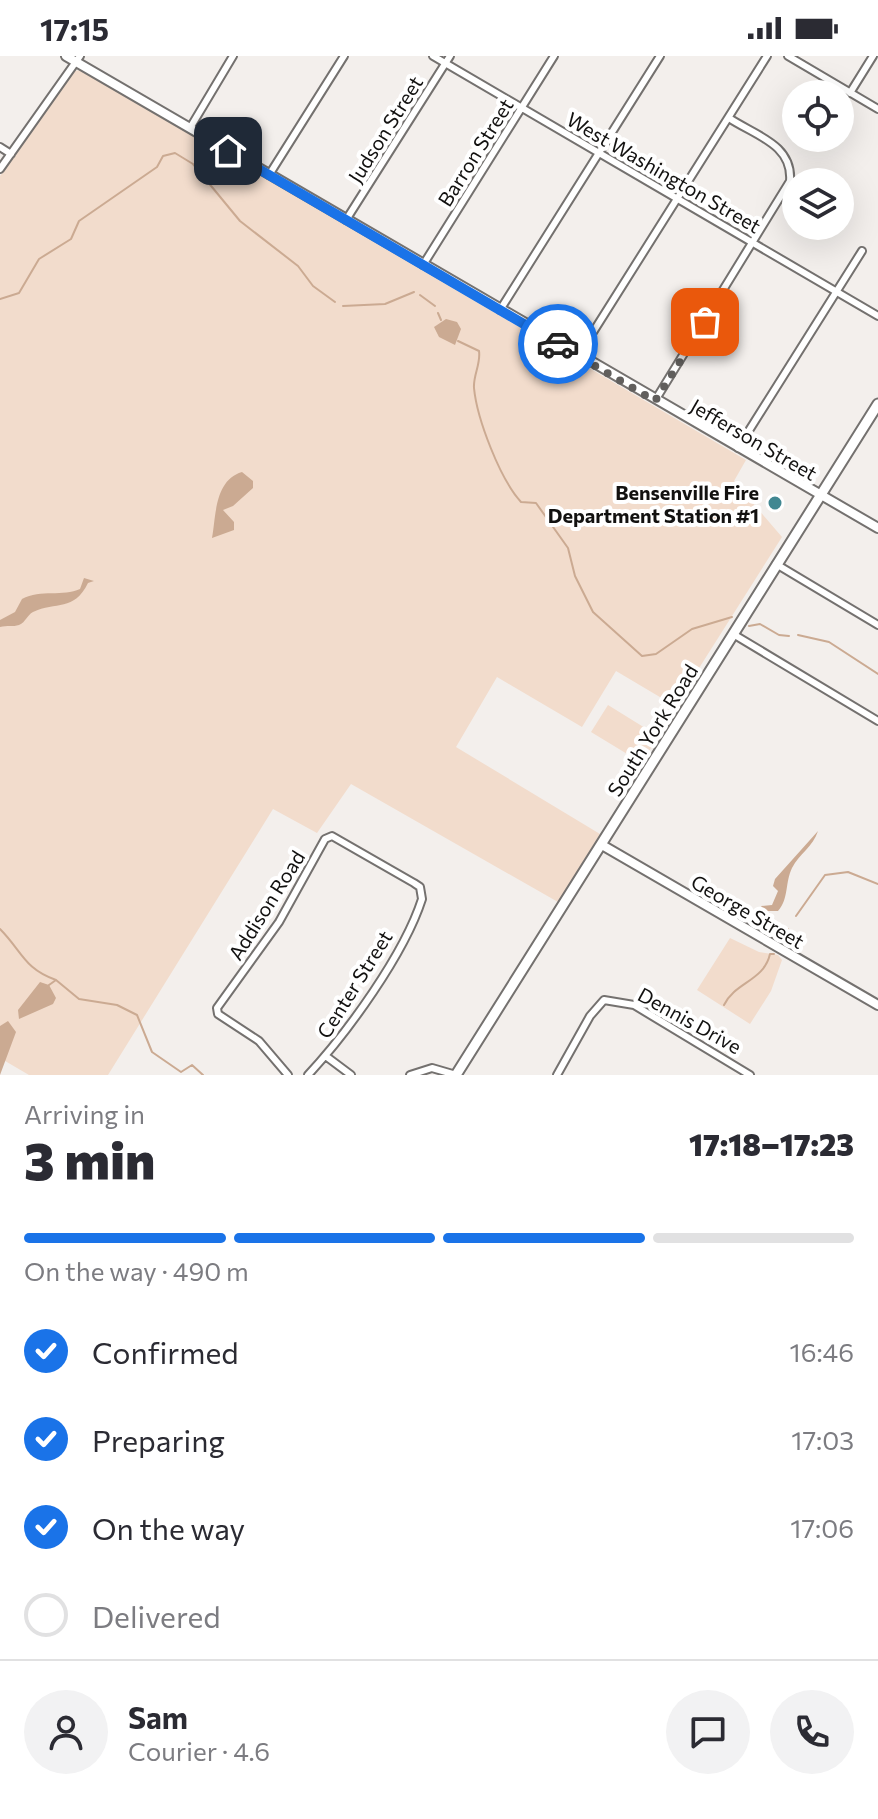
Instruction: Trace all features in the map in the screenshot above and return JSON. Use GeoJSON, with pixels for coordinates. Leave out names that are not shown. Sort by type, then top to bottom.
{"type":"FeatureCollection","features":[{"type":"Feature","properties":{"kind":"main road","name":"South York Road"},"geometry":{"type":"LineString","coordinates":[[456,1075],[878,404]]}},
{"type":"Feature","properties":{"kind":"street","name":"Jefferson Street"},"geometry":{"type":"LineString","coordinates":[[66,56],[78,59],[269,175],[878,528]]}},
{"type":"Feature","properties":{"kind":"street"},"geometry":{"type":"LineString","coordinates":[[190,128],[233,56]]}},
{"type":"Feature","properties":{"kind":"street"},"geometry":{"type":"LineString","coordinates":[[269,175],[344,56]]}},
{"type":"Feature","properties":{"kind":"street","name":"West Washington Street"},"geometry":{"type":"LineString","coordinates":[[433,56],[448,60],[599,153],[878,316]]}},
{"type":"Feature","properties":{"kind":"street","name":"Barron Street"},"geometry":{"type":"LineString","coordinates":[[423,265],[554,56]]}},
{"type":"Feature","properties":{"kind":"street"},"geometry":{"type":"LineString","coordinates":[[500,310],[660,56]]}},
{"type":"Feature","properties":{"kind":"street"},"geometry":{"type":"LineString","coordinates":[[578,356],[767,56]]}},
{"type":"Feature","properties":{"kind":"street"},"geometry":{"type":"LineString","coordinates":[[788,56],[828,80]]}},
{"type":"Feature","properties":{"kind":"street"},"geometry":{"type":"LineString","coordinates":[[854,87],[873,56]]}},
{"type":"Feature","properties":{"kind":"street"},"geometry":{"type":"LineString","coordinates":[[0,169],[78,59]]}},
{"type":"Feature","properties":{"kind":"street","name":"Judson Street"},"geometry":{"type":"LineString","coordinates":[[346,220],[448,60]]}},
{"type":"Feature","properties":{"kind":"street"},"geometry":{"type":"LineString","coordinates":[[854,95],[878,109]]}},
{"type":"Feature","properties":{"kind":"street"},"geometry":{"type":"LineString","coordinates":[[655,401],[790,181],[788,159],[782,150],[729,118]]}},
{"type":"Feature","properties":{"kind":"street"},"geometry":{"type":"LineString","coordinates":[[0,147],[11,154]]}},
{"type":"Feature","properties":{"kind":"street"},"geometry":{"type":"LineString","coordinates":[[738,449],[862,251]]}},
{"type":"Feature","properties":{"kind":"street"},"geometry":{"type":"LineString","coordinates":[[776,564],[878,625]]}},
{"type":"Feature","properties":{"kind":"street"},"geometry":{"type":"LineString","coordinates":[[733,634],[878,721]]}},
{"type":"Feature","properties":{"kind":"street","name":"Center Street"},"geometry":{"type":"LineString","coordinates":[[308,1075],[327,1057],[383,973],[420,904],[420,887],[330,836]]}},
{"type":"Feature","properties":{"kind":"street","name":"Addison Road"},"geometry":{"type":"LineString","coordinates":[[288,1075],[259,1041],[218,1014],[221,1001],[279,922],[325,839],[330,836]]}},
{"type":"Feature","properties":{"kind":"street","name":"George Street"},"geometry":{"type":"LineString","coordinates":[[602,845],[878,1005]]}},
{"type":"Feature","properties":{"kind":"street","name":"Dennis Drive"},"geometry":{"type":"LineString","coordinates":[[557,1075],[575,1039],[604,1000],[634,1005],[750,1075]]}},
{"type":"Feature","properties":{"kind":"street"},"geometry":{"type":"LineString","coordinates":[[327,1057],[351,1075]]}},
{"type":"Feature","properties":{"kind":"street"},"geometry":{"type":"LineString","coordinates":[[410,1075],[432,1068],[456,1075]]}},
{"type":"Feature","properties":{"kind":"shaded area"},"geometry":{"type":"Polygon","coordinates":[[[81,70],[746,460],[734,481],[782,537],[675,706],[616,671],[582,727],[497,677],[456,747],[600,834],[558,902],[351,784],[317,833],[273,809],[108,1075],[29,1075],[0,1058],[0,176],[74,71],[81,70]]]}},
{"type":"Feature","properties":{"kind":"shaded area"},"geometry":{"type":"Polygon","coordinates":[[[446,319],[457,322],[461,329],[455,345],[439,337],[434,327],[446,319]]]}},
{"type":"Feature","properties":{"kind":"shaded area"},"geometry":{"type":"Polygon","coordinates":[[[242,472],[253,481],[253,488],[233,506],[223,510],[234,522],[234,530],[212,538],[221,491],[233,476],[242,472]]]}},
{"type":"Feature","properties":{"kind":"shaded area"},"geometry":{"type":"Polygon","coordinates":[[[84,578],[94,581],[88,583],[71,602],[33,612],[19,625],[0,627],[0,620],[15,612],[22,599],[80,589],[84,578]]]}},
{"type":"Feature","properties":{"kind":"shaded area"},"geometry":{"type":"Polygon","coordinates":[[[608,705],[658,736],[642,763],[591,732],[608,705]]]}},
{"type":"Feature","properties":{"kind":"shaded area"},"geometry":{"type":"Polygon","coordinates":[[[818,831],[792,868],[778,911],[765,911],[761,906],[772,905],[778,891],[773,886],[775,879],[818,831]]]}},
{"type":"Feature","properties":{"kind":"shaded area"},"geometry":{"type":"Polygon","coordinates":[[[730,938],[759,952],[778,955],[782,960],[771,991],[750,1024],[697,990],[730,938]]]}},
{"type":"Feature","properties":{"kind":"shaded area"},"geometry":{"type":"Polygon","coordinates":[[[40,982],[49,985],[56,998],[53,1004],[19,1019],[18,1010],[40,982]]]}},
{"type":"Feature","properties":{"kind":"shaded area"},"geometry":{"type":"Polygon","coordinates":[[[8,1021],[16,1032],[0,1075],[0,1026],[8,1021]]]}},
{"type":"Feature","properties":{"kind":"waterway"},"geometry":{"type":"LineString","coordinates":[[0,299],[19,293],[39,259],[71,239],[79,221],[157,167],[163,156],[175,153],[193,164],[240,221],[298,266],[313,286],[335,302]]}},
{"type":"Feature","properties":{"kind":"waterway"},"geometry":{"type":"LineString","coordinates":[[343,306],[385,304],[414,292]]}},
{"type":"Feature","properties":{"kind":"waterway"},"geometry":{"type":"LineString","coordinates":[[420,295],[435,306]]}},
{"type":"Feature","properties":{"kind":"waterway"},"geometry":{"type":"LineString","coordinates":[[438,313],[441,320]]}},
{"type":"Feature","properties":{"kind":"waterway"},"geometry":{"type":"LineString","coordinates":[[458,341],[479,351],[474,383],[476,401],[505,479],[521,502],[536,503],[568,548],[575,576],[593,612],[642,656],[656,654],[692,629],[732,617]]}},
{"type":"Feature","properties":{"kind":"waterway"},"geometry":{"type":"LineString","coordinates":[[749,626],[760,624],[779,635],[789,636]]}},
{"type":"Feature","properties":{"kind":"waterway"},"geometry":{"type":"LineString","coordinates":[[798,635],[829,642],[878,674]]}},
{"type":"Feature","properties":{"kind":"waterway"},"geometry":{"type":"LineString","coordinates":[[796,916],[825,875],[848,872],[878,884]]}},
{"type":"Feature","properties":{"kind":"waterway"},"geometry":{"type":"LineString","coordinates":[[0,929],[30,965],[56,980]]}},
{"type":"Feature","properties":{"kind":"waterway"},"geometry":{"type":"LineString","coordinates":[[782,940],[788,929]]}},
{"type":"Feature","properties":{"kind":"waterway"},"geometry":{"type":"LineString","coordinates":[[724,1005],[735,991],[762,970],[770,954],[774,954]]}},
{"type":"Feature","properties":{"kind":"waterway"},"geometry":{"type":"LineString","coordinates":[[49,985],[56,980],[79,999],[117,1005],[137,1015],[152,1052],[181,1072],[192,1065],[203,1075]]}},
{"type":"Feature","properties":{"kind":"way so far"},"geometry":{"type":"LineString","coordinates":[[558,344],[655,401],[705,322]]}},
{"type":"Feature","properties":{"kind":"place","name":"Bensenville Fire Department Station #1"},"geometry":{"type":"Point","coordinates":[775,503]}},
{"type":"Feature","properties":{"kind":"route"},"geometry":{"type":"LineString","coordinates":[[228,151],[558,344]]}}]}
